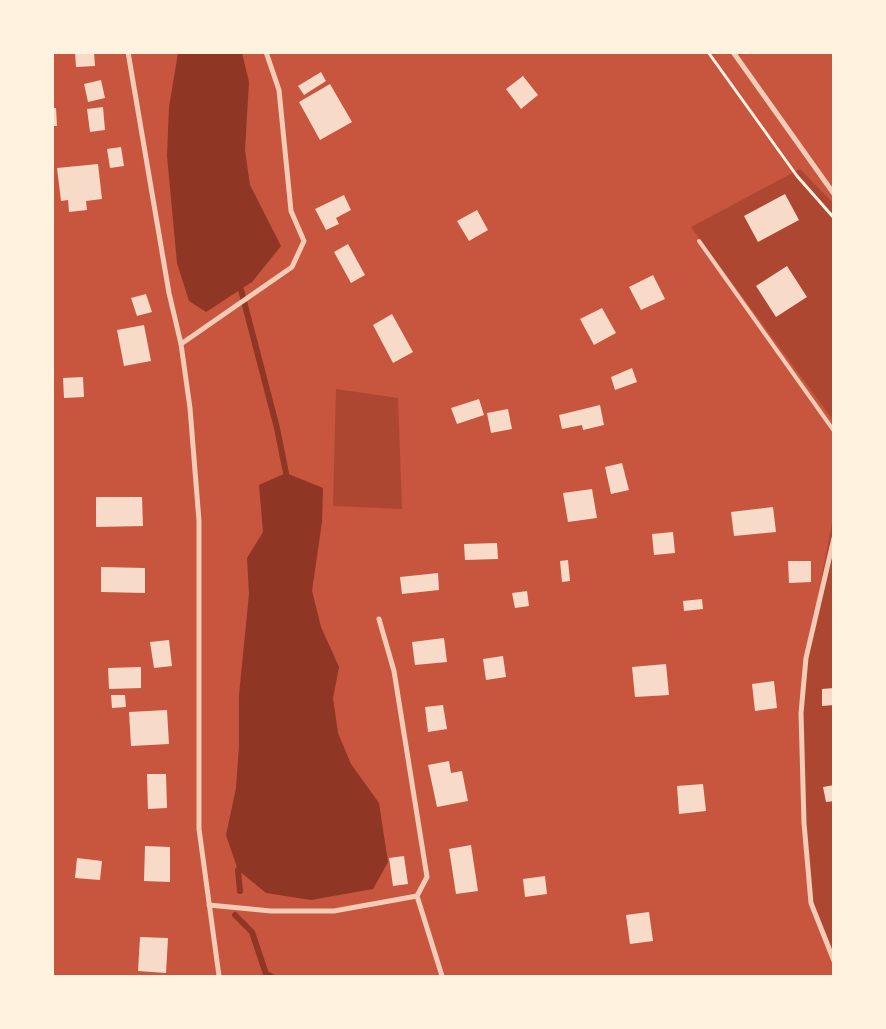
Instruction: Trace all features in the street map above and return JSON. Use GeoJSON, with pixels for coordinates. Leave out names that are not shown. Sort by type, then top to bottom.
{"type":"FeatureCollection","features":[{"type":"Feature","properties":{"kind":"street"},"geometry":{"type":"LineString","coordinates":[[128,52],[169,293],[181,344],[190,408],[200,521],[199,828],[220,976]]}},
{"type":"Feature","properties":{"kind":"street"},"geometry":{"type":"LineString","coordinates":[[181,344],[292,267],[304,241],[291,211],[279,90],[266,52]]}},
{"type":"Feature","properties":{"kind":"street"},"geometry":{"type":"LineString","coordinates":[[733,52],[834,194]]}},
{"type":"Feature","properties":{"kind":"street"},"geometry":{"type":"LineString","coordinates":[[834,538],[806,658],[802,713],[804,823],[812,903],[834,961]]}},
{"type":"Feature","properties":{"kind":"street"},"geometry":{"type":"LineString","coordinates":[[379,619],[394,672],[427,877],[417,896],[442,976]]}},
{"type":"Feature","properties":{"kind":"street"},"geometry":{"type":"LineString","coordinates":[[209,905],[271,911],[334,911],[417,896]]}},
{"type":"Feature","properties":{"kind":"lane"},"geometry":{"type":"LineString","coordinates":[[699,241],[834,431]]}},
{"type":"Feature","properties":{"kind":"path"},"geometry":{"type":"LineString","coordinates":[[708,52],[797,176],[834,218]]}},
{"type":"Feature","properties":{"kind":"shaded area"},"geometry":{"type":"Polygon","coordinates":[[[178,53],[242,53],[249,82],[245,150],[250,185],[281,246],[252,282],[206,312],[189,301],[177,263],[167,156],[169,107],[178,53]]]}},
{"type":"Feature","properties":{"kind":"shaded area"},"geometry":{"type":"Polygon","coordinates":[[[800,169],[833,203],[833,420],[691,227],[800,169]]]}},
{"type":"Feature","properties":{"kind":"shaded area"},"geometry":{"type":"Polygon","coordinates":[[[336,389],[398,398],[402,509],[333,506],[336,389]]]}},
{"type":"Feature","properties":{"kind":"shaded area"},"geometry":{"type":"Polygon","coordinates":[[[286,473],[323,488],[322,522],[312,591],[321,627],[339,667],[333,698],[338,733],[351,764],[379,803],[388,862],[373,889],[311,900],[266,893],[238,870],[226,835],[236,788],[239,746],[239,695],[249,594],[247,558],[263,532],[259,485],[286,473]]]}},
{"type":"Feature","properties":{"kind":"shaded area"},"geometry":{"type":"Polygon","coordinates":[[[833,518],[833,961],[811,903],[804,823],[801,713],[806,658],[833,518]]]}},
{"type":"Feature","properties":{"kind":"building"},"geometry":{"type":"Polygon","coordinates":[[[75,52],[94,52],[95,66],[76,67],[75,52]]]}},
{"type":"Feature","properties":{"kind":"building"},"geometry":{"type":"Polygon","coordinates":[[[321,72],[326,81],[304,95],[298,86],[321,72]]]}},
{"type":"Feature","properties":{"kind":"building"},"geometry":{"type":"Polygon","coordinates":[[[523,76],[538,95],[521,109],[506,89],[523,76]]]}},
{"type":"Feature","properties":{"kind":"building"},"geometry":{"type":"Polygon","coordinates":[[[101,80],[105,98],[88,102],[84,84],[101,80]]]}},
{"type":"Feature","properties":{"kind":"building"},"geometry":{"type":"Polygon","coordinates":[[[330,84],[352,122],[320,140],[299,102],[330,84]]]}},
{"type":"Feature","properties":{"kind":"building"},"geometry":{"type":"Polygon","coordinates":[[[103,107],[105,130],[90,132],[87,109],[103,107]]]}},
{"type":"Feature","properties":{"kind":"building"},"geometry":{"type":"Polygon","coordinates":[[[52,108],[56,108],[57,126],[52,126],[52,108]]]}},
{"type":"Feature","properties":{"kind":"building"},"geometry":{"type":"Polygon","coordinates":[[[121,147],[124,166],[110,168],[107,149],[121,147]]]}},
{"type":"Feature","properties":{"kind":"building"},"geometry":{"type":"Polygon","coordinates":[[[98,164],[102,199],[86,201],[87,210],[69,212],[68,200],[61,201],[57,168],[98,164]]]}},
{"type":"Feature","properties":{"kind":"building"},"geometry":{"type":"Polygon","coordinates":[[[785,194],[799,220],[758,242],[744,216],[785,194]]]}},
{"type":"Feature","properties":{"kind":"building"},"geometry":{"type":"Polygon","coordinates":[[[344,195],[351,210],[336,218],[339,224],[326,230],[315,209],[344,195]]]}},
{"type":"Feature","properties":{"kind":"building"},"geometry":{"type":"Polygon","coordinates":[[[477,210],[488,230],[469,241],[457,221],[477,210]]]}},
{"type":"Feature","properties":{"kind":"building"},"geometry":{"type":"Polygon","coordinates":[[[348,244],[365,275],[351,283],[334,252],[348,244]]]}},
{"type":"Feature","properties":{"kind":"building"},"geometry":{"type":"Polygon","coordinates":[[[787,266],[807,297],[776,317],[756,286],[787,266]]]}},
{"type":"Feature","properties":{"kind":"building"},"geometry":{"type":"Polygon","coordinates":[[[653,275],[665,299],[641,310],[629,287],[653,275]]]}},
{"type":"Feature","properties":{"kind":"building"},"geometry":{"type":"Polygon","coordinates":[[[146,294],[152,312],[137,316],[131,298],[146,294]]]}},
{"type":"Feature","properties":{"kind":"building"},"geometry":{"type":"Polygon","coordinates":[[[602,308],[616,333],[594,345],[580,319],[602,308]]]}},
{"type":"Feature","properties":{"kind":"building"},"geometry":{"type":"Polygon","coordinates":[[[392,314],[413,352],[393,363],[373,325],[392,314]]]}},
{"type":"Feature","properties":{"kind":"building"},"geometry":{"type":"Polygon","coordinates":[[[144,325],[151,361],[124,366],[117,330],[144,325]]]}},
{"type":"Feature","properties":{"kind":"building"},"geometry":{"type":"Polygon","coordinates":[[[632,368],[637,382],[615,390],[611,377],[632,368]]]}},
{"type":"Feature","properties":{"kind":"building"},"geometry":{"type":"Polygon","coordinates":[[[83,377],[84,397],[64,398],[63,378],[83,377]]]}},
{"type":"Feature","properties":{"kind":"building"},"geometry":{"type":"Polygon","coordinates":[[[479,399],[484,415],[457,424],[451,408],[479,399]]]}},
{"type":"Feature","properties":{"kind":"building"},"geometry":{"type":"Polygon","coordinates":[[[600,405],[604,425],[583,430],[582,425],[562,429],[559,415],[600,405]]]}},
{"type":"Feature","properties":{"kind":"building"},"geometry":{"type":"Polygon","coordinates":[[[508,409],[512,429],[491,433],[487,413],[508,409]]]}},
{"type":"Feature","properties":{"kind":"building"},"geometry":{"type":"Polygon","coordinates":[[[622,463],[629,490],[611,494],[605,467],[622,463]]]}},
{"type":"Feature","properties":{"kind":"building"},"geometry":{"type":"Polygon","coordinates":[[[592,489],[597,518],[568,522],[563,493],[592,489]]]}},
{"type":"Feature","properties":{"kind":"building"},"geometry":{"type":"Polygon","coordinates":[[[96,497],[142,497],[143,526],[96,527],[96,497]]]}},
{"type":"Feature","properties":{"kind":"building"},"geometry":{"type":"Polygon","coordinates":[[[773,507],[776,532],[734,536],[731,512],[773,507]]]}},
{"type":"Feature","properties":{"kind":"building"},"geometry":{"type":"Polygon","coordinates":[[[673,532],[675,553],[654,555],[652,534],[673,532]]]}},
{"type":"Feature","properties":{"kind":"building"},"geometry":{"type":"Polygon","coordinates":[[[497,543],[498,559],[465,560],[464,544],[497,543]]]}},
{"type":"Feature","properties":{"kind":"building"},"geometry":{"type":"Polygon","coordinates":[[[568,560],[570,581],[562,582],[560,561],[568,560]]]}},
{"type":"Feature","properties":{"kind":"building"},"geometry":{"type":"Polygon","coordinates":[[[788,561],[811,561],[811,582],[789,583],[788,561]]]}},
{"type":"Feature","properties":{"kind":"building"},"geometry":{"type":"Polygon","coordinates":[[[101,567],[145,568],[145,593],[101,592],[101,567]]]}},
{"type":"Feature","properties":{"kind":"building"},"geometry":{"type":"Polygon","coordinates":[[[438,573],[439,590],[402,594],[400,577],[438,573]]]}},
{"type":"Feature","properties":{"kind":"building"},"geometry":{"type":"Polygon","coordinates":[[[527,591],[529,606],[515,608],[512,593],[527,591]]]}},
{"type":"Feature","properties":{"kind":"building"},"geometry":{"type":"Polygon","coordinates":[[[702,599],[703,609],[684,611],[683,601],[702,599]]]}},
{"type":"Feature","properties":{"kind":"building"},"geometry":{"type":"Polygon","coordinates":[[[444,638],[447,662],[415,665],[412,642],[444,638]]]}},
{"type":"Feature","properties":{"kind":"building"},"geometry":{"type":"Polygon","coordinates":[[[169,640],[172,666],[154,668],[150,642],[169,640]]]}},
{"type":"Feature","properties":{"kind":"building"},"geometry":{"type":"Polygon","coordinates":[[[503,656],[506,677],[486,680],[483,659],[503,656]]]}},
{"type":"Feature","properties":{"kind":"building"},"geometry":{"type":"Polygon","coordinates":[[[666,664],[669,695],[635,697],[632,667],[666,664]]]}},
{"type":"Feature","properties":{"kind":"building"},"geometry":{"type":"Polygon","coordinates":[[[141,667],[141,688],[109,689],[108,668],[141,667]]]}},
{"type":"Feature","properties":{"kind":"building"},"geometry":{"type":"Polygon","coordinates":[[[774,681],[777,708],[755,711],[752,684],[774,681]]]}},
{"type":"Feature","properties":{"kind":"building"},"geometry":{"type":"Polygon","coordinates":[[[834,688],[834,705],[822,706],[822,689],[834,688]]]}},
{"type":"Feature","properties":{"kind":"building"},"geometry":{"type":"Polygon","coordinates":[[[111,695],[125,695],[126,707],[112,708],[111,695]]]}},
{"type":"Feature","properties":{"kind":"building"},"geometry":{"type":"Polygon","coordinates":[[[443,705],[447,729],[428,732],[425,707],[443,705]]]}},
{"type":"Feature","properties":{"kind":"building"},"geometry":{"type":"Polygon","coordinates":[[[167,710],[169,744],[131,746],[129,712],[167,710]]]}},
{"type":"Feature","properties":{"kind":"building"},"geometry":{"type":"Polygon","coordinates":[[[449,761],[451,773],[462,771],[468,801],[437,807],[428,765],[449,761]]]}},
{"type":"Feature","properties":{"kind":"building"},"geometry":{"type":"Polygon","coordinates":[[[147,774],[166,774],[167,808],[148,809],[147,774]]]}},
{"type":"Feature","properties":{"kind":"building"},"geometry":{"type":"Polygon","coordinates":[[[703,784],[706,811],[679,814],[677,786],[703,784]]]}},
{"type":"Feature","properties":{"kind":"building"},"geometry":{"type":"Polygon","coordinates":[[[834,785],[834,801],[826,802],[823,787],[834,785]]]}},
{"type":"Feature","properties":{"kind":"building"},"geometry":{"type":"Polygon","coordinates":[[[471,845],[478,891],[456,894],[449,849],[471,845]]]}},
{"type":"Feature","properties":{"kind":"building"},"geometry":{"type":"Polygon","coordinates":[[[145,846],[170,847],[170,882],[144,881],[145,846]]]}},
{"type":"Feature","properties":{"kind":"building"},"geometry":{"type":"Polygon","coordinates":[[[404,856],[408,884],[393,886],[389,858],[404,856]]]}},
{"type":"Feature","properties":{"kind":"building"},"geometry":{"type":"Polygon","coordinates":[[[77,858],[102,861],[100,880],[75,878],[77,858]]]}},
{"type":"Feature","properties":{"kind":"building"},"geometry":{"type":"Polygon","coordinates":[[[545,876],[547,894],[525,897],[523,879],[545,876]]]}},
{"type":"Feature","properties":{"kind":"building"},"geometry":{"type":"Polygon","coordinates":[[[649,912],[653,941],[630,944],[626,915],[649,912]]]}},
{"type":"Feature","properties":{"kind":"building"},"geometry":{"type":"Polygon","coordinates":[[[140,937],[168,938],[166,973],[138,971],[140,937]]]}},
{"type":"Feature","properties":{"kind":"waterway"},"geometry":{"type":"LineString","coordinates":[[241,290],[277,428],[286,473]]}},
{"type":"Feature","properties":{"kind":"waterway"},"geometry":{"type":"LineString","coordinates":[[238,870],[240,891]]}},
{"type":"Feature","properties":{"kind":"waterway"},"geometry":{"type":"LineString","coordinates":[[235,915],[252,932],[266,974],[271,976]]}}]}
